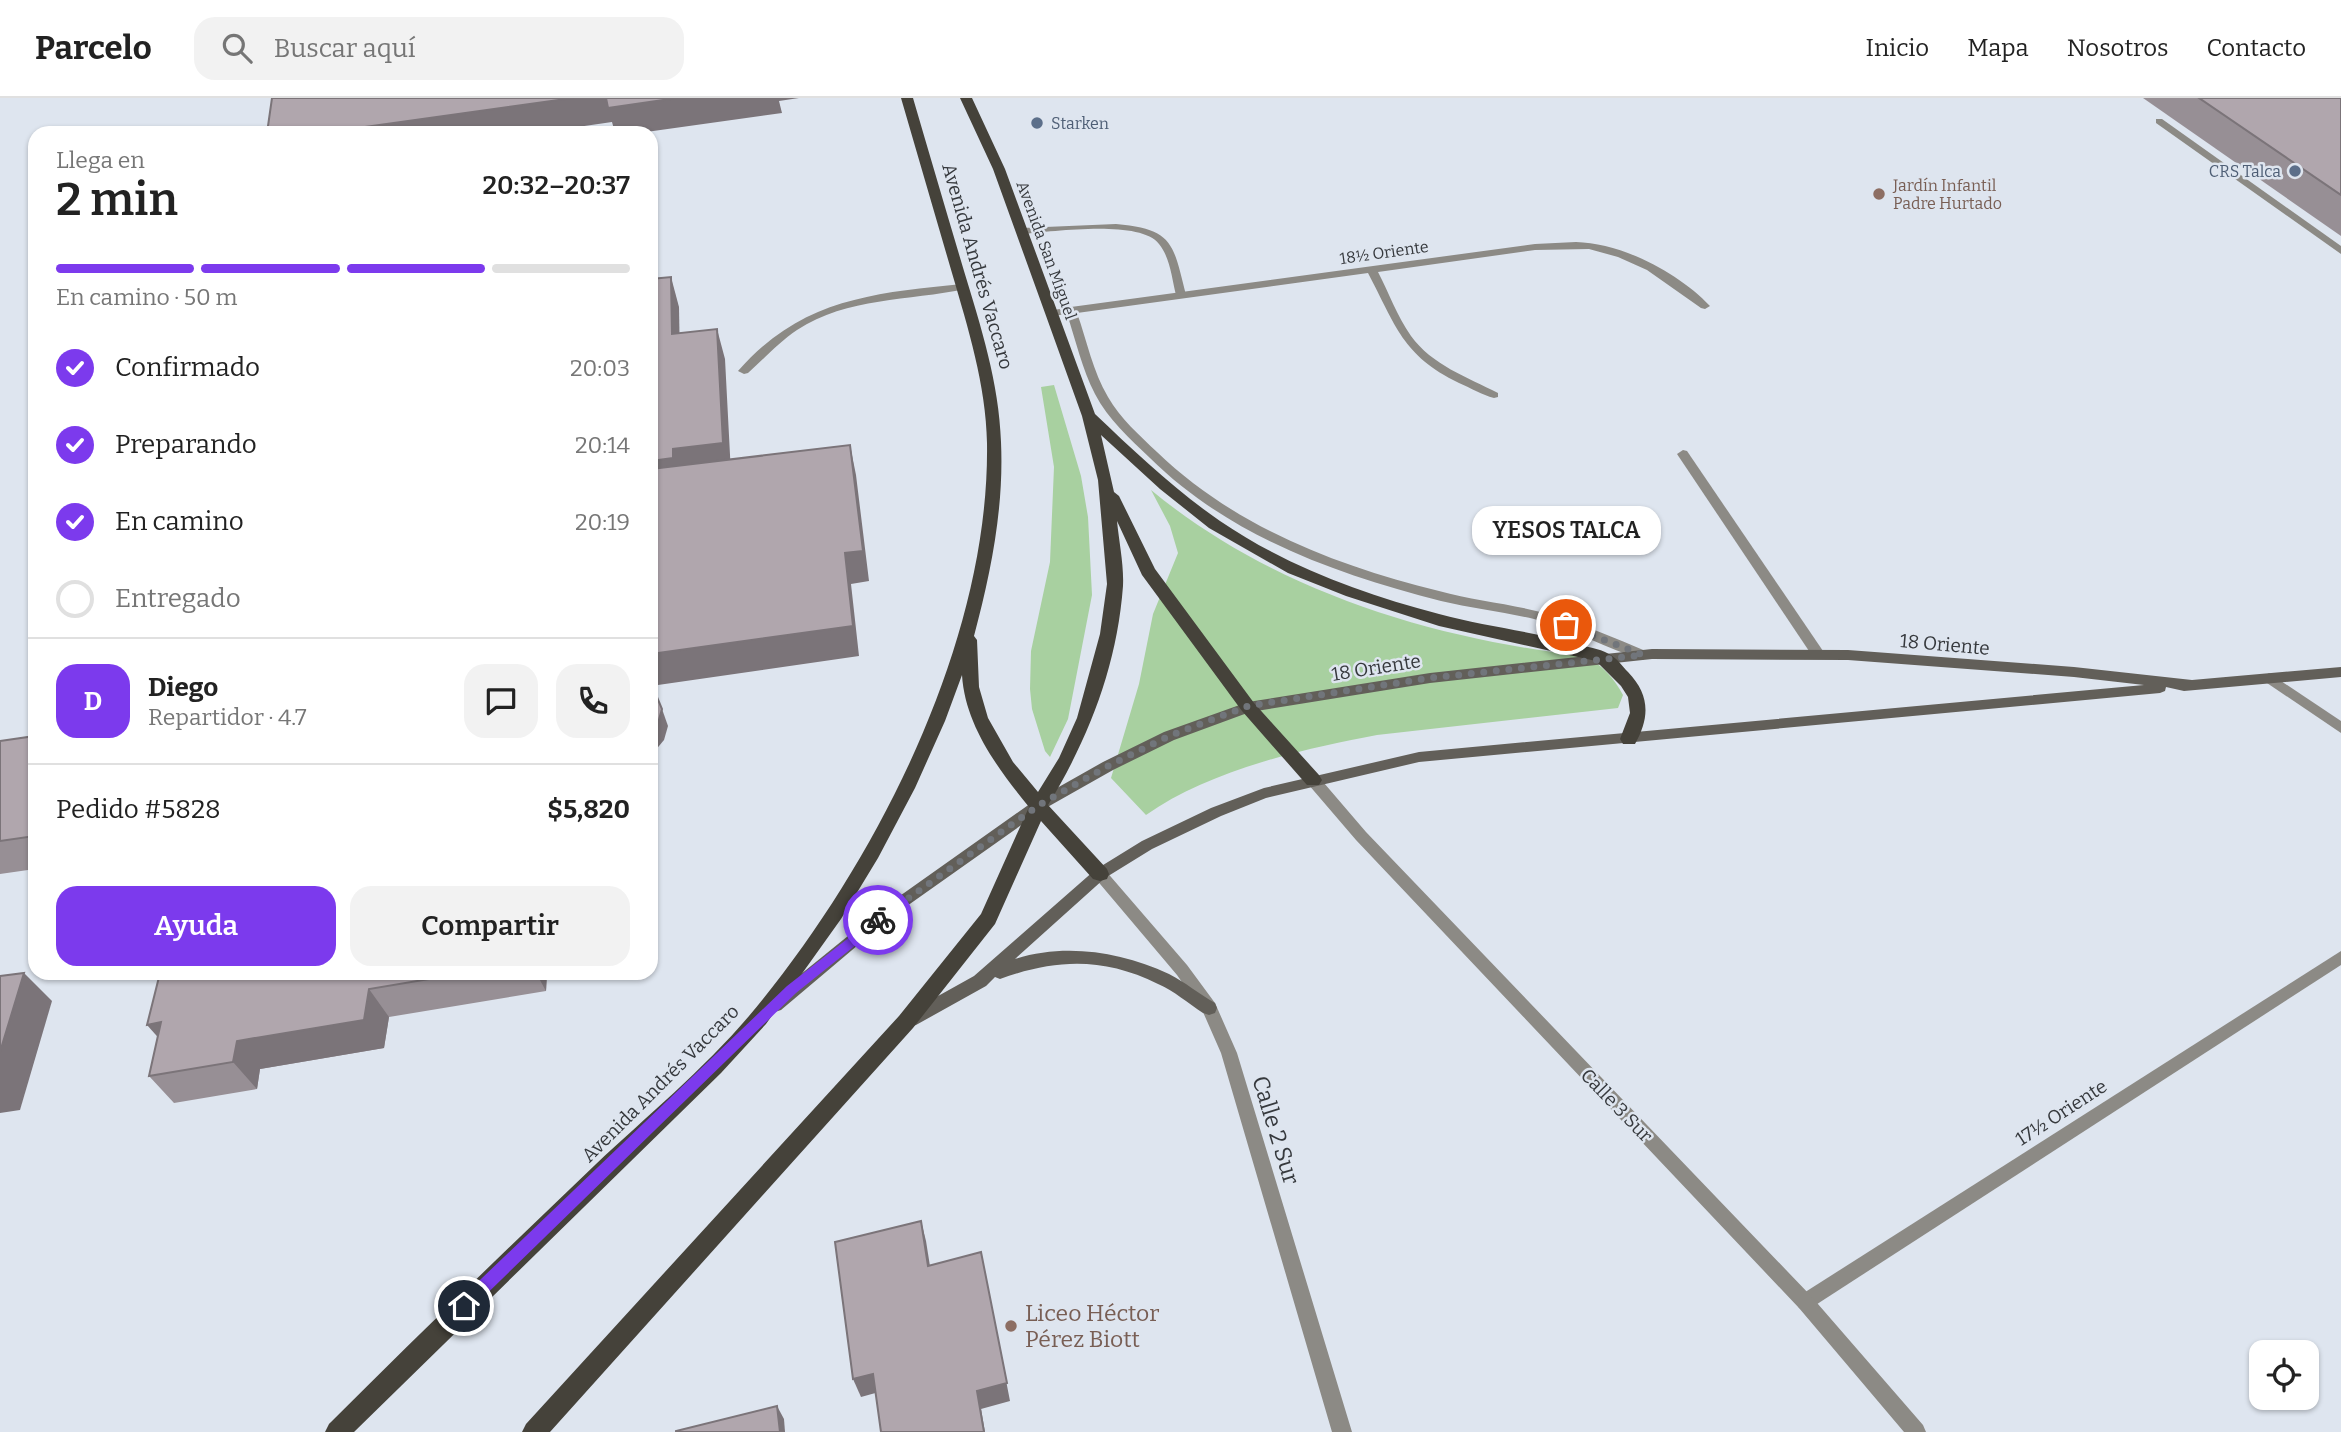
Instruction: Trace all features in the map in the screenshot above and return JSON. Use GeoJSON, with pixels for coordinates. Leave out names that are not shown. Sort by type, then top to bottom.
{"type":"FeatureCollection","features":[{"type":"Feature","properties":{"kind":"main road","name":"Avenida Andrés Vaccaro"},"geometry":{"type":"LineString","coordinates":[[337,1432],[444,1324],[749,1030],[817,939],[871,853],[904,793],[941,708],[968,629],[989,535],[994,442],[982,355],[907,98]]}},
{"type":"Feature","properties":{"kind":"main road","name":"Avenida San Miguel"},"geometry":{"type":"LineString","coordinates":[[966,98],[991,148],[1089,416]]}},
{"type":"Feature","properties":{"kind":"main road"},"geometry":{"type":"LineString","coordinates":[[534,1432],[906,1022],[988,919],[1039,805],[1067,760],[1086,718],[1108,634],[1115,584],[1105,480],[1089,416]]}},
{"type":"Feature","properties":{"kind":"main road"},"geometry":{"type":"LineString","coordinates":[[1089,416],[1148,471],[1216,525],[1251,547],[1298,570],[1346,590],[1418,614],[1494,633],[1560,645],[1604,658],[1630,683],[1638,697],[1640,711],[1629,739]]}},
{"type":"Feature","properties":{"kind":"main road"},"geometry":{"type":"LineString","coordinates":[[1105,480],[1148,571],[1248,706],[1313,780]]}},
{"type":"Feature","properties":{"kind":"main road"},"geometry":{"type":"LineString","coordinates":[[968,629],[972,694],[985,730],[1008,766],[1039,805],[1100,874]]}},
{"type":"Feature","properties":{"kind":"main road","name":"18 Oriente"},"geometry":{"type":"LineString","coordinates":[[749,1030],[791,989],[885,914],[1039,805],[1169,736],[1248,706],[1430,678],[1643,655],[1818,654],[2074,672],[2191,685]]}},
{"type":"Feature","properties":{"kind":"main road","name":"18 Oriente"},"geometry":{"type":"LineString","coordinates":[[906,1022],[980,981],[1100,874],[1147,845],[1216,812],[1264,793],[1313,780],[1419,757],[2341,672]]}},
{"type":"Feature","properties":{"kind":"main road"},"geometry":{"type":"LineString","coordinates":[[980,981],[1017,963],[1073,956],[1120,964],[1163,979],[1209,1008]]}},
{"type":"Feature","properties":{"kind":"street"},"geometry":{"type":"LineString","coordinates":[[2159,121],[2341,251]]}},
{"type":"Feature","properties":{"kind":"street"},"geometry":{"type":"LineString","coordinates":[[1022,231],[1127,228],[1145,230],[1159,237],[1168,250],[1181,295]]}},
{"type":"Feature","properties":{"kind":"street","name":"18½ Oriente"},"geometry":{"type":"LineString","coordinates":[[1052,313],[1535,247],[1587,246],[1622,254],[1660,271],[1705,306]]}},
{"type":"Feature","properties":{"kind":"street"},"geometry":{"type":"LineString","coordinates":[[1372,270],[1407,339],[1443,369],[1494,395]]}},
{"type":"Feature","properties":{"kind":"street"},"geometry":{"type":"LineString","coordinates":[[744,371],[800,323],[826,312],[850,303],[888,295],[962,287]]}},
{"type":"Feature","properties":{"kind":"street"},"geometry":{"type":"LineString","coordinates":[[1071,310],[1101,395],[1122,422],[1171,474],[1234,518],[1308,554],[1377,578],[1442,597],[1547,618],[1643,655]]}},
{"type":"Feature","properties":{"kind":"street"},"geometry":{"type":"LineString","coordinates":[[1683,453],[1818,654]]}},
{"type":"Feature","properties":{"kind":"street"},"geometry":{"type":"LineString","coordinates":[[2269,678],[2341,728]]}},
{"type":"Feature","properties":{"kind":"street","name":"Calle 3 Sur"},"geometry":{"type":"LineString","coordinates":[[1313,780],[1361,836],[1805,1302],[1916,1432]]}},
{"type":"Feature","properties":{"kind":"street","name":"Calle 2 Sur"},"geometry":{"type":"LineString","coordinates":[[1100,874],[1182,970],[1209,1008],[1229,1053],[1342,1432]]}},
{"type":"Feature","properties":{"kind":"street","name":"17½ Oriente"},"geometry":{"type":"LineString","coordinates":[[1805,1302],[2341,957]]}},
{"type":"Feature","properties":{"kind":"green space"},"geometry":{"type":"Polygon","coordinates":[[[1054,385],[1081,476],[1088,517],[1092,595],[1068,719],[1050,757],[1045,751],[1032,709],[1030,689],[1031,651],[1050,562],[1054,467],[1041,387],[1054,385]]]}},
{"type":"Feature","properties":{"kind":"green space"},"geometry":{"type":"Polygon","coordinates":[[[1151,490],[1198,525],[1248,556],[1301,582],[1356,604],[1469,637],[1585,656],[1612,678],[1623,695],[1618,708],[1377,735],[1318,747],[1227,774],[1198,786],[1146,815],[1111,778],[1139,684],[1153,614],[1178,553],[1170,526],[1151,490]]]}},
{"type":"Feature","properties":{"kind":"building"},"geometry":{"type":"Polygon","coordinates":[[[272,98],[573,98],[372,126],[268,126],[272,98]]]}},
{"type":"Feature","properties":{"kind":"building"},"geometry":{"type":"Polygon","coordinates":[[[606,98],[677,98],[608,108],[606,98]]]}},
{"type":"Feature","properties":{"kind":"building"},"geometry":{"type":"Polygon","coordinates":[[[2199,98],[2341,98],[2341,195],[2199,98]]]}},
{"type":"Feature","properties":{"kind":"building"},"geometry":{"type":"Polygon","coordinates":[[[671,277],[672,334],[717,329],[723,443],[673,449],[673,458],[658,460],[658,278],[671,277]]]}},
{"type":"Feature","properties":{"kind":"building"},"geometry":{"type":"Polygon","coordinates":[[[850,445],[863,551],[845,553],[853,626],[658,653],[658,468],[850,445]]]}},
{"type":"Feature","properties":{"kind":"building"},"geometry":{"type":"Polygon","coordinates":[[[658,699],[662,709],[658,723],[658,699]]]}},
{"type":"Feature","properties":{"kind":"building"},"geometry":{"type":"Polygon","coordinates":[[[28,737],[28,837],[0,841],[0,741],[28,737]]]}},
{"type":"Feature","properties":{"kind":"building"},"geometry":{"type":"Polygon","coordinates":[[[24,973],[0,1052],[0,976],[24,973]]]}},
{"type":"Feature","properties":{"kind":"building"},"geometry":{"type":"Polygon","coordinates":[[[158,980],[423,980],[369,989],[364,1020],[237,1041],[233,1062],[149,1076],[161,1022],[147,1025],[158,980]]]}},
{"type":"Feature","properties":{"kind":"building"},"geometry":{"type":"Polygon","coordinates":[[[921,1221],[928,1266],[981,1252],[1007,1383],[977,1391],[984,1432],[881,1432],[873,1374],[853,1379],[835,1242],[921,1221]]]}},
{"type":"Feature","properties":{"kind":"building"},"geometry":{"type":"Polygon","coordinates":[[[777,1406],[780,1432],[676,1432],[676,1431],[777,1406]]]}},
{"type":"Feature","properties":{"kind":"way so far"},"geometry":{"type":"LineString","coordinates":[[878,920],[983,842],[1039,805],[1169,736],[1248,706],[1430,678],[1643,655],[1566,625]]}},
{"type":"Feature","properties":{"kind":"place","name":"Starken"},"geometry":{"type":"Point","coordinates":[1037,123]}},
{"type":"Feature","properties":{"kind":"place","name":"CRS Talca"},"geometry":{"type":"Point","coordinates":[2295,171]}},
{"type":"Feature","properties":{"kind":"place","name":"Jardín Infantil Padre Hurtado"},"geometry":{"type":"Point","coordinates":[1879,194]}},
{"type":"Feature","properties":{"kind":"place","name":"YESOS TALCA"},"geometry":{"type":"Point","coordinates":[1566,625]}},
{"type":"Feature","properties":{"kind":"place","name":"Liceo Héctor Pérez Biott"},"geometry":{"type":"Point","coordinates":[1011,1326]}},
{"type":"Feature","properties":{"kind":"route"},"geometry":{"type":"LineString","coordinates":[[464,1306],[791,989],[878,920]]}}]}
